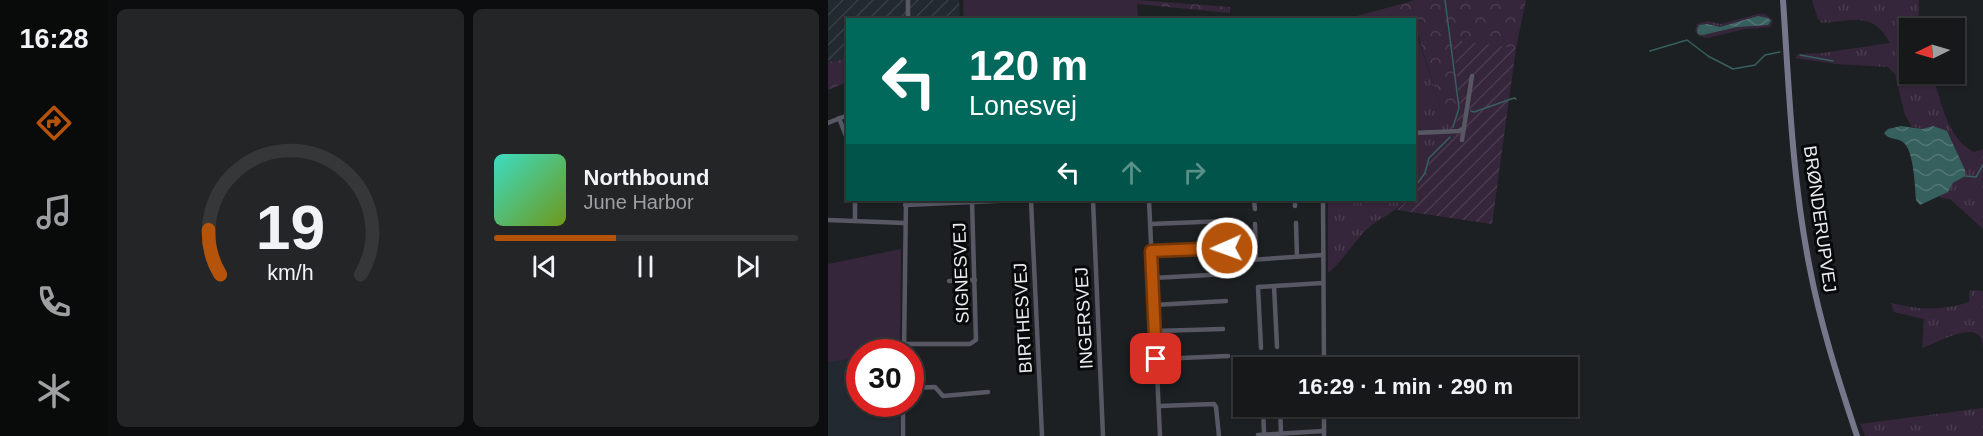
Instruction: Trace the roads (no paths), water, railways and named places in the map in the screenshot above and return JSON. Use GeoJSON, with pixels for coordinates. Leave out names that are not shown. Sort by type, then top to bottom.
{"type":"FeatureCollection","features":[{"type":"Feature","properties":{"kind":"street"},"geometry":{"type":"LineString","coordinates":[[908,0],[908,18]]}},
{"type":"Feature","properties":{"kind":"street","name":"BRØNDERUPVEJ"},"geometry":{"type":"LineString","coordinates":[[1783,0],[1801,216],[1826,338],[1857,436]]}},
{"type":"Feature","properties":{"kind":"street"},"geometry":{"type":"LineString","coordinates":[[1462,141],[1472,76]]}},
{"type":"Feature","properties":{"kind":"street"},"geometry":{"type":"LineString","coordinates":[[828,123],[846,116]]}},
{"type":"Feature","properties":{"kind":"street"},"geometry":{"type":"LineString","coordinates":[[839,118],[846,136]]}},
{"type":"Feature","properties":{"kind":"street"},"geometry":{"type":"LineString","coordinates":[[1416,133],[1459,131],[1464,128]]}},
{"type":"Feature","properties":{"kind":"street"},"geometry":{"type":"LineString","coordinates":[[855,201],[855,221]]}},
{"type":"Feature","properties":{"kind":"street"},"geometry":{"type":"LineString","coordinates":[[904,339],[906,202],[991,201]]}},
{"type":"Feature","properties":{"kind":"street","name":"BIRTHESVEJ"},"geometry":{"type":"LineString","coordinates":[[1031,201],[1042,436]]}},
{"type":"Feature","properties":{"kind":"street","name":"INGERSVEJ"},"geometry":{"type":"LineString","coordinates":[[1093,201],[1103,436]]}},
{"type":"Feature","properties":{"kind":"street"},"geometry":{"type":"LineString","coordinates":[[1149,201],[1160,436]]}},
{"type":"Feature","properties":{"kind":"street"},"geometry":{"type":"LineString","coordinates":[[1254,201],[1255,209]]}},
{"type":"Feature","properties":{"kind":"street"},"geometry":{"type":"LineString","coordinates":[[1295,201],[1295,206]]}},
{"type":"Feature","properties":{"kind":"street"},"geometry":{"type":"LineString","coordinates":[[1323,201],[1324,357]]}},
{"type":"Feature","properties":{"kind":"street","name":"SIGNESVEJ"},"geometry":{"type":"LineString","coordinates":[[924,344],[974,343],[977,335],[972,202]]}},
{"type":"Feature","properties":{"kind":"street"},"geometry":{"type":"LineString","coordinates":[[828,219],[905,223]]}},
{"type":"Feature","properties":{"kind":"street"},"geometry":{"type":"LineString","coordinates":[[1150,224],[1226,221]]}},
{"type":"Feature","properties":{"kind":"street"},"geometry":{"type":"LineString","coordinates":[[1296,223],[1297,257]]}},
{"type":"Feature","properties":{"kind":"street"},"geometry":{"type":"LineString","coordinates":[[1255,224],[1256,260]]}},
{"type":"Feature","properties":{"kind":"street"},"geometry":{"type":"LineString","coordinates":[[1151,251],[1227,248]]}},
{"type":"Feature","properties":{"kind":"street"},"geometry":{"type":"LineString","coordinates":[[1249,260],[1323,255]]}},
{"type":"Feature","properties":{"kind":"street"},"geometry":{"type":"LineString","coordinates":[[1153,278],[1227,274]]}},
{"type":"Feature","properties":{"kind":"street"},"geometry":{"type":"LineString","coordinates":[[950,281],[975,280]]}},
{"type":"Feature","properties":{"kind":"street"},"geometry":{"type":"LineString","coordinates":[[1261,348],[1257,287],[1323,283]]}},
{"type":"Feature","properties":{"kind":"street"},"geometry":{"type":"LineString","coordinates":[[1274,286],[1277,347]]}},
{"type":"Feature","properties":{"kind":"street"},"geometry":{"type":"LineString","coordinates":[[1154,305],[1226,301]]}},
{"type":"Feature","properties":{"kind":"street"},"geometry":{"type":"LineString","coordinates":[[1155,332],[1223,329]]}},
{"type":"Feature","properties":{"kind":"street"},"geometry":{"type":"LineString","coordinates":[[1156,359],[1228,356]]}},
{"type":"Feature","properties":{"kind":"street"},"geometry":{"type":"LineString","coordinates":[[924,387],[934,387],[943,396],[988,392]]}},
{"type":"Feature","properties":{"kind":"street"},"geometry":{"type":"LineString","coordinates":[[1159,406],[1214,404],[1219,436]]}},
{"type":"Feature","properties":{"kind":"street"},"geometry":{"type":"LineString","coordinates":[[903,417],[903,436]]}},
{"type":"Feature","properties":{"kind":"street"},"geometry":{"type":"LineString","coordinates":[[1262,417],[1261,435],[1324,433],[1324,417]]}},
{"type":"Feature","properties":{"kind":"street"},"geometry":{"type":"LineString","coordinates":[[1280,417],[1281,433]]}},
{"type":"Feature","properties":{"kind":"water"},"geometry":{"type":"Polygon","coordinates":[[[1758,16],[1771,21],[1768,25],[1737,27],[1703,35],[1698,34],[1699,25],[1720,27],[1758,16]]]}},
{"type":"Feature","properties":{"kind":"water"},"geometry":{"type":"Polygon","coordinates":[[[1901,126],[1922,129],[1933,126],[1947,131],[1965,170],[1965,176],[1953,183],[1948,192],[1920,205],[1916,200],[1913,170],[1907,148],[1902,141],[1888,137],[1884,133],[1888,129],[1901,126]]]}},
{"type":"Feature","properties":{"kind":"waterway"},"geometry":{"type":"LineString","coordinates":[[1445,0],[1459,108],[1453,127]]}},
{"type":"Feature","properties":{"kind":"waterway"},"geometry":{"type":"LineString","coordinates":[[1650,51],[1687,40],[1708,56],[1733,69],[1755,65],[1765,55],[1780,52]]}},
{"type":"Feature","properties":{"kind":"waterway"},"geometry":{"type":"LineString","coordinates":[[1800,55],[1833,61]]}},
{"type":"Feature","properties":{"kind":"waterway"},"geometry":{"type":"LineString","coordinates":[[1471,111],[1516,99]]}},
{"type":"Feature","properties":{"kind":"waterway"},"geometry":{"type":"LineString","coordinates":[[1416,185],[1425,173],[1429,158],[1450,137]]}},
{"type":"Feature","properties":{"kind":"waterway"},"geometry":{"type":"LineString","coordinates":[[1965,176],[1976,177],[1983,165]]}}]}
